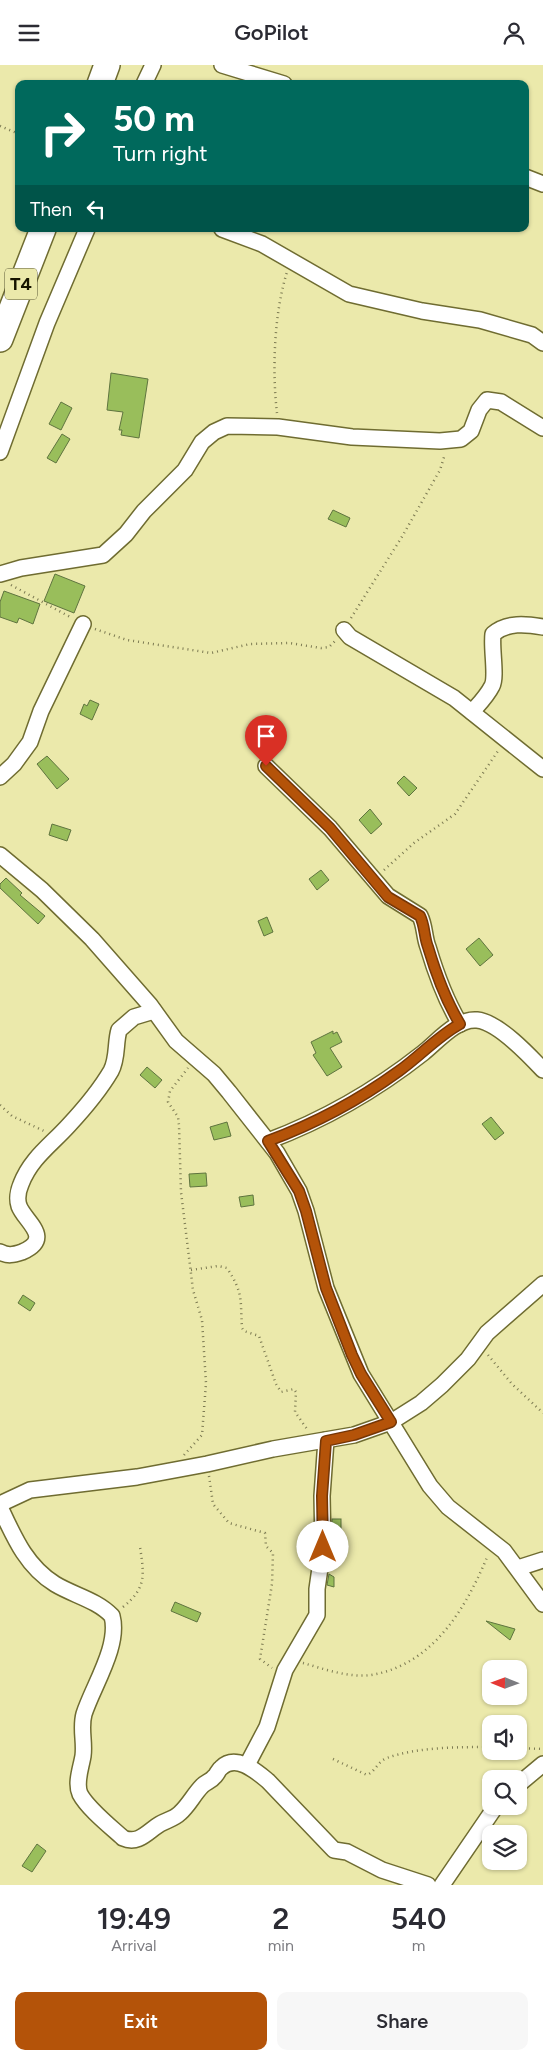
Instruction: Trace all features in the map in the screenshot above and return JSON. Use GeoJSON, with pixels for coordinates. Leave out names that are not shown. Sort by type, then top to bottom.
{"type":"FeatureCollection","features":[{"type":"Feature","properties":{"kind":"highway"},"geometry":{"type":"LineString","coordinates":[[101,80],[107,65]]}},
{"type":"Feature","properties":{"kind":"highway","name":"T4"},"geometry":{"type":"LineString","coordinates":[[0,339],[42,232]]}},
{"type":"Feature","properties":{"kind":"street"},"geometry":{"type":"LineString","coordinates":[[146,80],[154,65]]}},
{"type":"Feature","properties":{"kind":"street"},"geometry":{"type":"LineString","coordinates":[[222,65],[271,80]]}},
{"type":"Feature","properties":{"kind":"street"},"geometry":{"type":"LineString","coordinates":[[529,179],[543,184]]}},
{"type":"Feature","properties":{"kind":"street"},"geometry":{"type":"LineString","coordinates":[[0,452],[47,323],[86,232]]}},
{"type":"Feature","properties":{"kind":"street"},"geometry":{"type":"LineString","coordinates":[[230,232],[262,244],[349,294],[422,311],[480,320],[532,335],[543,343]]}},
{"type":"Feature","properties":{"kind":"street"},"geometry":{"type":"LineString","coordinates":[[3,577],[22,568],[103,555],[116,545],[144,511],[185,470],[202,442],[214,431],[227,426],[278,427],[352,437],[450,440],[460,439],[471,431],[479,410],[487,400],[501,402],[543,428]]}},
{"type":"Feature","properties":{"kind":"street"},"geometry":{"type":"LineString","coordinates":[[0,777],[14,765],[30,741],[41,711],[83,624]]}},
{"type":"Feature","properties":{"kind":"street"},"geometry":{"type":"LineString","coordinates":[[472,712],[493,685],[495,677],[491,647],[493,634],[498,630],[522,624],[543,627]]}},
{"type":"Feature","properties":{"kind":"street"},"geometry":{"type":"LineString","coordinates":[[344,630],[350,637],[454,699],[523,751],[543,769]]}},
{"type":"Feature","properties":{"kind":"street"},"geometry":{"type":"LineString","coordinates":[[266,766],[330,828],[398,905],[420,916],[429,951],[446,998],[460,1024]]}},
{"type":"Feature","properties":{"kind":"street"},"geometry":{"type":"LineString","coordinates":[[0,855],[86,932],[154,1011],[176,1041],[219,1080],[268,1141],[299,1191],[326,1288],[361,1374],[416,1465],[442,1500],[494,1542],[518,1569],[543,1604]]}},
{"type":"Feature","properties":{"kind":"street"},"geometry":{"type":"LineString","coordinates":[[0,1252],[8,1255],[16,1254],[26,1249],[36,1238],[34,1225],[20,1209],[18,1201],[20,1186],[28,1168],[38,1154],[70,1124],[112,1069],[119,1030],[134,1017],[154,1011]]}},
{"type":"Feature","properties":{"kind":"street"},"geometry":{"type":"LineString","coordinates":[[268,1141],[300,1129],[356,1100],[394,1075],[460,1024],[475,1020],[491,1025],[511,1039],[543,1070]]}},
{"type":"Feature","properties":{"kind":"street"},"geometry":{"type":"LineString","coordinates":[[428,1885],[382,1870],[346,1852],[334,1850],[268,1781],[247,1765],[226,1764],[214,1778],[204,1783],[173,1819],[160,1824],[150,1833],[137,1839],[129,1840],[123,1838],[80,1794],[78,1784],[83,1754],[82,1728],[84,1715],[104,1665],[113,1628],[112,1616],[103,1608],[55,1583],[38,1569],[17,1543],[0,1505],[30,1490],[207,1465],[272,1449],[354,1435],[391,1422],[421,1403],[442,1385],[468,1359],[478,1344],[496,1324],[543,1284]]}},
{"type":"Feature","properties":{"kind":"street"},"geometry":{"type":"LineString","coordinates":[[247,1765],[267,1727],[282,1678],[317,1615],[317,1589],[323,1547],[321,1442]]}},
{"type":"Feature","properties":{"kind":"street"},"geometry":{"type":"LineString","coordinates":[[518,1569],[543,1561]]}},
{"type":"Feature","properties":{"kind":"street"},"geometry":{"type":"LineString","coordinates":[[527,1777],[543,1764]]}},
{"type":"Feature","properties":{"kind":"street"},"geometry":{"type":"LineString","coordinates":[[442,1885],[490,1815]]}},
{"type":"Feature","properties":{"kind":"path"},"geometry":{"type":"LineString","coordinates":[[0,127],[15,133]]}},
{"type":"Feature","properties":{"kind":"path"},"geometry":{"type":"LineString","coordinates":[[278,427],[275,395],[276,357],[282,290],[292,261]]}},
{"type":"Feature","properties":{"kind":"path"},"geometry":{"type":"LineString","coordinates":[[3,577],[83,624],[117,638],[210,653],[268,642],[321,648],[329,647],[344,630],[403,535],[440,470],[450,440]]}},
{"type":"Feature","properties":{"kind":"path"},"geometry":{"type":"LineString","coordinates":[[375,881],[393,861],[414,843],[455,814],[506,740]]}},
{"type":"Feature","properties":{"kind":"path"},"geometry":{"type":"LineString","coordinates":[[173,1471],[188,1449],[202,1435],[206,1383],[202,1320],[193,1290],[181,1192],[178,1117],[168,1102],[170,1091],[194,1058]]}},
{"type":"Feature","properties":{"kind":"path"},"geometry":{"type":"LineString","coordinates":[[0,1105],[12,1116],[56,1137]]}},
{"type":"Feature","properties":{"kind":"path"},"geometry":{"type":"LineString","coordinates":[[191,1270],[218,1266],[227,1269],[239,1287],[241,1294],[242,1328],[244,1331],[259,1336],[276,1384],[282,1392],[294,1389],[296,1392],[295,1412],[321,1442]]}},
{"type":"Feature","properties":{"kind":"path"},"geometry":{"type":"LineString","coordinates":[[478,1344],[512,1385],[543,1413]]}},
{"type":"Feature","properties":{"kind":"path"},"geometry":{"type":"LineString","coordinates":[[207,1465],[213,1504],[229,1523],[234,1526],[265,1533],[266,1546],[273,1553],[272,1584],[260,1659],[282,1678]]}},
{"type":"Feature","properties":{"kind":"path"},"geometry":{"type":"LineString","coordinates":[[291,1660],[332,1671],[370,1675],[409,1660],[443,1635],[454,1621],[467,1601],[494,1542]]}},
{"type":"Feature","properties":{"kind":"path"},"geometry":{"type":"LineString","coordinates":[[112,1616],[132,1599],[144,1580],[140,1547]]}},
{"type":"Feature","properties":{"kind":"path"},"geometry":{"type":"LineString","coordinates":[[333,1759],[367,1775],[386,1758],[436,1748],[482,1747]]}},
{"type":"Feature","properties":{"kind":"path"},"geometry":{"type":"LineString","coordinates":[[527,1748],[543,1749]]}},
{"type":"Feature","properties":{"kind":"building"},"geometry":{"type":"Polygon","coordinates":[[[111,373],[148,379],[139,438],[121,435],[122,430],[119,430],[123,412],[107,410],[111,373]]]}},
{"type":"Feature","properties":{"kind":"building"},"geometry":{"type":"Polygon","coordinates":[[[61,402],[72,408],[61,430],[49,424],[61,402]]]}},
{"type":"Feature","properties":{"kind":"building"},"geometry":{"type":"Polygon","coordinates":[[[62,434],[70,439],[56,463],[47,458],[62,434]]]}},
{"type":"Feature","properties":{"kind":"building"},"geometry":{"type":"Polygon","coordinates":[[[333,510],[350,518],[346,527],[328,519],[333,510]]]}},
{"type":"Feature","properties":{"kind":"building"},"geometry":{"type":"Polygon","coordinates":[[[55,574],[85,586],[74,613],[44,601],[55,574]]]}},
{"type":"Feature","properties":{"kind":"building"},"geometry":{"type":"Polygon","coordinates":[[[4,591],[40,604],[33,624],[19,618],[17,623],[0,617],[0,602],[4,591]]]}},
{"type":"Feature","properties":{"kind":"building"},"geometry":{"type":"Polygon","coordinates":[[[90,700],[99,704],[92,720],[80,714],[84,704],[87,706],[90,700]]]}},
{"type":"Feature","properties":{"kind":"building"},"geometry":{"type":"Polygon","coordinates":[[[47,756],[69,779],[57,789],[37,764],[47,756]]]}},
{"type":"Feature","properties":{"kind":"building"},"geometry":{"type":"Polygon","coordinates":[[[404,776],[417,788],[409,796],[397,783],[404,776]]]}},
{"type":"Feature","properties":{"kind":"building"},"geometry":{"type":"Polygon","coordinates":[[[370,809],[382,824],[371,834],[359,820],[370,809]]]}},
{"type":"Feature","properties":{"kind":"building"},"geometry":{"type":"Polygon","coordinates":[[[52,824],[71,830],[67,841],[49,835],[52,824]]]}},
{"type":"Feature","properties":{"kind":"building"},"geometry":{"type":"Polygon","coordinates":[[[321,870],[329,880],[317,890],[309,879],[321,870]]]}},
{"type":"Feature","properties":{"kind":"building"},"geometry":{"type":"Polygon","coordinates":[[[6,878],[22,893],[20,895],[45,916],[38,924],[0,888],[0,884],[6,878]]]}},
{"type":"Feature","properties":{"kind":"building"},"geometry":{"type":"Polygon","coordinates":[[[267,917],[273,932],[264,936],[258,921],[267,917]]]}},
{"type":"Feature","properties":{"kind":"building"},"geometry":{"type":"Polygon","coordinates":[[[479,938],[493,955],[480,966],[466,949],[479,938]]]}},
{"type":"Feature","properties":{"kind":"building"},"geometry":{"type":"Polygon","coordinates":[[[333,1031],[333,1034],[337,1032],[342,1042],[330,1048],[342,1067],[327,1076],[313,1055],[316,1053],[311,1042],[333,1031]]]}},
{"type":"Feature","properties":{"kind":"building"},"geometry":{"type":"Polygon","coordinates":[[[147,1067],[162,1080],[155,1088],[140,1075],[147,1067]]]}},
{"type":"Feature","properties":{"kind":"building"},"geometry":{"type":"Polygon","coordinates":[[[491,1117],[504,1133],[495,1140],[482,1124],[491,1117]]]}},
{"type":"Feature","properties":{"kind":"building"},"geometry":{"type":"Polygon","coordinates":[[[227,1122],[231,1136],[214,1140],[210,1127],[227,1122]]]}},
{"type":"Feature","properties":{"kind":"building"},"geometry":{"type":"Polygon","coordinates":[[[206,1173],[207,1186],[190,1187],[189,1174],[206,1173]]]}},
{"type":"Feature","properties":{"kind":"building"},"geometry":{"type":"Polygon","coordinates":[[[253,1195],[254,1205],[241,1207],[239,1197],[253,1195]]]}},
{"type":"Feature","properties":{"kind":"building"},"geometry":{"type":"Polygon","coordinates":[[[23,1295],[35,1303],[30,1311],[18,1303],[23,1295]]]}},
{"type":"Feature","properties":{"kind":"building"},"geometry":{"type":"Polygon","coordinates":[[[332,1519],[341,1519],[341,1536],[332,1536],[332,1519]]]}},
{"type":"Feature","properties":{"kind":"building"},"geometry":{"type":"Polygon","coordinates":[[[329,1574],[334,1577],[334,1587],[327,1585],[329,1574]]]}},
{"type":"Feature","properties":{"kind":"building"},"geometry":{"type":"Polygon","coordinates":[[[175,1602],[201,1613],[197,1622],[171,1611],[175,1602]]]}},
{"type":"Feature","properties":{"kind":"building"},"geometry":{"type":"Polygon","coordinates":[[[486,1621],[515,1629],[510,1640],[486,1621]]]}},
{"type":"Feature","properties":{"kind":"building"},"geometry":{"type":"Polygon","coordinates":[[[37,1844],[46,1851],[32,1872],[22,1866],[37,1844]]]}},
{"type":"Feature","properties":{"kind":"route"},"geometry":{"type":"LineString","coordinates":[[266,766],[330,828],[388,897],[398,905],[420,916],[426,942],[443,990],[449,1006],[460,1024],[408,1065],[356,1100],[300,1129],[268,1141],[299,1191],[326,1288],[352,1355],[361,1374],[391,1422],[354,1435],[326,1441],[322,1496],[323,1547]]}}]}
